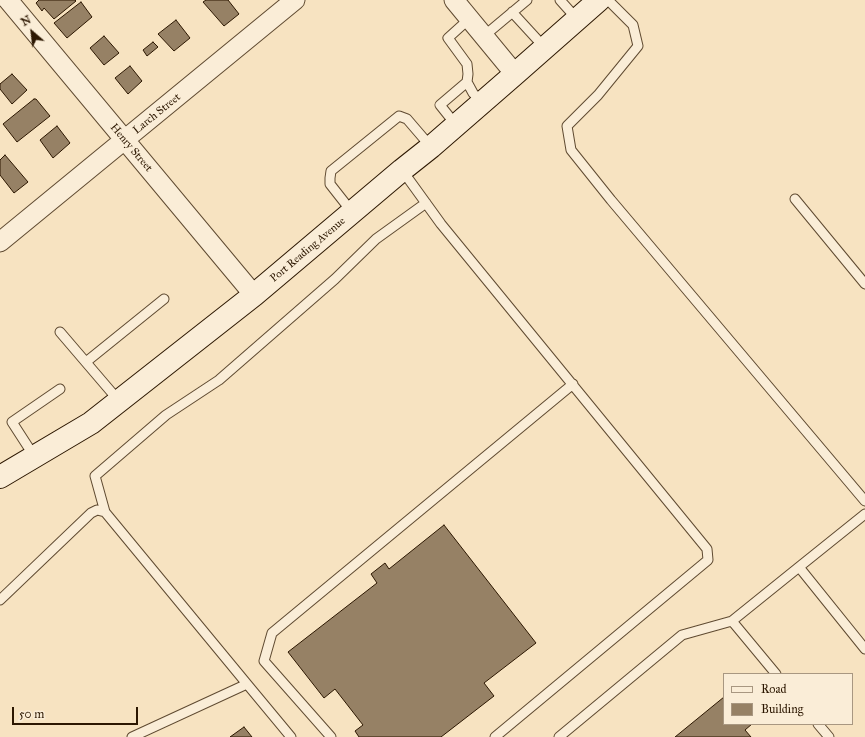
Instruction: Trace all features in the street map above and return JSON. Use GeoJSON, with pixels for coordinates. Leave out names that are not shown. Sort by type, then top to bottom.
{"type":"FeatureCollection","features":[{"type":"Feature","properties":{"kind":"street","name":"Henry Street"},"geometry":{"type":"LineString","coordinates":[[8,0],[254,296]]}},
{"type":"Feature","properties":{"kind":"street","name":"Larch Street"},"geometry":{"type":"LineString","coordinates":[[0,242],[295,0]]}},
{"type":"Feature","properties":{"kind":"street"},"geometry":{"type":"LineString","coordinates":[[454,0],[516,74]]}},
{"type":"Feature","properties":{"kind":"street","name":"Port Reading Avenue"},"geometry":{"type":"LineString","coordinates":[[0,477],[91,423],[254,296],[431,147],[599,0]]}},
{"type":"Feature","properties":{"kind":"lane"},"geometry":{"type":"LineString","coordinates":[[484,36],[527,0]]}},
{"type":"Feature","properties":{"kind":"lane"},"geometry":{"type":"LineString","coordinates":[[560,0],[577,19]]}},
{"type":"Feature","properties":{"kind":"lane"},"geometry":{"type":"LineString","coordinates":[[608,0],[633,25],[638,46],[598,95],[567,126],[571,150],[611,200],[865,501]]}},
{"type":"Feature","properties":{"kind":"lane"},"geometry":{"type":"LineString","coordinates":[[512,12],[545,48]]}},
{"type":"Feature","properties":{"kind":"lane"},"geometry":{"type":"LineString","coordinates":[[469,18],[448,38],[467,64],[467,82],[473,93],[482,103]]}},
{"type":"Feature","properties":{"kind":"lane"},"geometry":{"type":"LineString","coordinates":[[456,125],[440,105],[467,82]]}},
{"type":"Feature","properties":{"kind":"lane"},"geometry":{"type":"LineString","coordinates":[[352,212],[330,184],[332,171],[399,116],[407,119],[431,147]]}},
{"type":"Feature","properties":{"kind":"lane"},"geometry":{"type":"LineString","coordinates":[[402,170],[441,224],[707,549],[708,560],[495,737]]}},
{"type":"Feature","properties":{"kind":"lane"},"geometry":{"type":"LineString","coordinates":[[795,199],[865,284]]}},
{"type":"Feature","properties":{"kind":"lane"},"geometry":{"type":"LineString","coordinates":[[291,737],[105,512],[95,476],[166,415],[219,380],[335,279],[376,239],[426,203]]}},
{"type":"Feature","properties":{"kind":"lane"},"geometry":{"type":"LineString","coordinates":[[86,362],[164,299]]}},
{"type":"Feature","properties":{"kind":"lane"},"geometry":{"type":"LineString","coordinates":[[60,332],[119,401]]}},
{"type":"Feature","properties":{"kind":"lane"},"geometry":{"type":"LineString","coordinates":[[331,737],[264,661],[272,633],[573,384]]}},
{"type":"Feature","properties":{"kind":"lane"},"geometry":{"type":"LineString","coordinates":[[34,456],[12,422],[60,389]]}},
{"type":"Feature","properties":{"kind":"lane"},"geometry":{"type":"LineString","coordinates":[[0,600],[91,513],[97,510],[105,512]]}},
{"type":"Feature","properties":{"kind":"lane"},"geometry":{"type":"LineString","coordinates":[[559,737],[682,635],[732,621],[865,514]]}},
{"type":"Feature","properties":{"kind":"lane"},"geometry":{"type":"LineString","coordinates":[[799,567],[865,649]]}},
{"type":"Feature","properties":{"kind":"lane"},"geometry":{"type":"LineString","coordinates":[[732,621],[775,673]]}},
{"type":"Feature","properties":{"kind":"lane"},"geometry":{"type":"LineString","coordinates":[[132,737],[247,684]]}},
{"type":"Feature","properties":{"kind":"lane"},"geometry":{"type":"LineString","coordinates":[[819,725],[829,737]]}},
{"type":"Feature","properties":{"kind":"building"},"geometry":{"type":"Polygon","coordinates":[[[39,0],[76,1],[54,19],[44,8],[42,11],[36,3],[39,0]]]}},
{"type":"Feature","properties":{"kind":"building"},"geometry":{"type":"Polygon","coordinates":[[[206,0],[228,0],[239,14],[224,26],[203,2],[206,0]]]}},
{"type":"Feature","properties":{"kind":"building"},"geometry":{"type":"Polygon","coordinates":[[[81,2],[92,17],[67,38],[54,23],[81,2]]]}},
{"type":"Feature","properties":{"kind":"building"},"geometry":{"type":"Polygon","coordinates":[[[176,20],[190,38],[174,51],[158,34],[176,20]]]}},
{"type":"Feature","properties":{"kind":"building"},"geometry":{"type":"Polygon","coordinates":[[[104,36],[119,53],[104,65],[90,48],[104,36]]]}},
{"type":"Feature","properties":{"kind":"building"},"geometry":{"type":"Polygon","coordinates":[[[153,42],[158,47],[147,56],[143,50],[153,42]]]}},
{"type":"Feature","properties":{"kind":"building"},"geometry":{"type":"Polygon","coordinates":[[[130,66],[142,81],[128,94],[115,78],[130,66]]]}},
{"type":"Feature","properties":{"kind":"building"},"geometry":{"type":"Polygon","coordinates":[[[12,74],[27,90],[12,104],[0,89],[0,84],[12,74]]]}},
{"type":"Feature","properties":{"kind":"building"},"geometry":{"type":"Polygon","coordinates":[[[34,99],[36,99],[50,116],[17,142],[3,124],[34,99]]]}},
{"type":"Feature","properties":{"kind":"building"},"geometry":{"type":"Polygon","coordinates":[[[57,126],[70,143],[53,158],[40,140],[57,126]]]}},
{"type":"Feature","properties":{"kind":"building"},"geometry":{"type":"Polygon","coordinates":[[[5,155],[28,182],[14,193],[0,175],[0,160],[5,155]]]}},
{"type":"Feature","properties":{"kind":"building"},"geometry":{"type":"Polygon","coordinates":[[[444,525],[536,643],[484,683],[494,696],[441,737],[359,737],[355,731],[363,725],[335,689],[324,698],[288,652],[377,583],[371,574],[385,563],[389,569],[444,525]]]}},
{"type":"Feature","properties":{"kind":"building"},"geometry":{"type":"Polygon","coordinates":[[[723,698],[723,725],[751,725],[745,730],[751,737],[675,737],[723,698]]]}},
{"type":"Feature","properties":{"kind":"building"},"geometry":{"type":"Polygon","coordinates":[[[244,727],[252,737],[230,737],[244,727]]]}}]}
